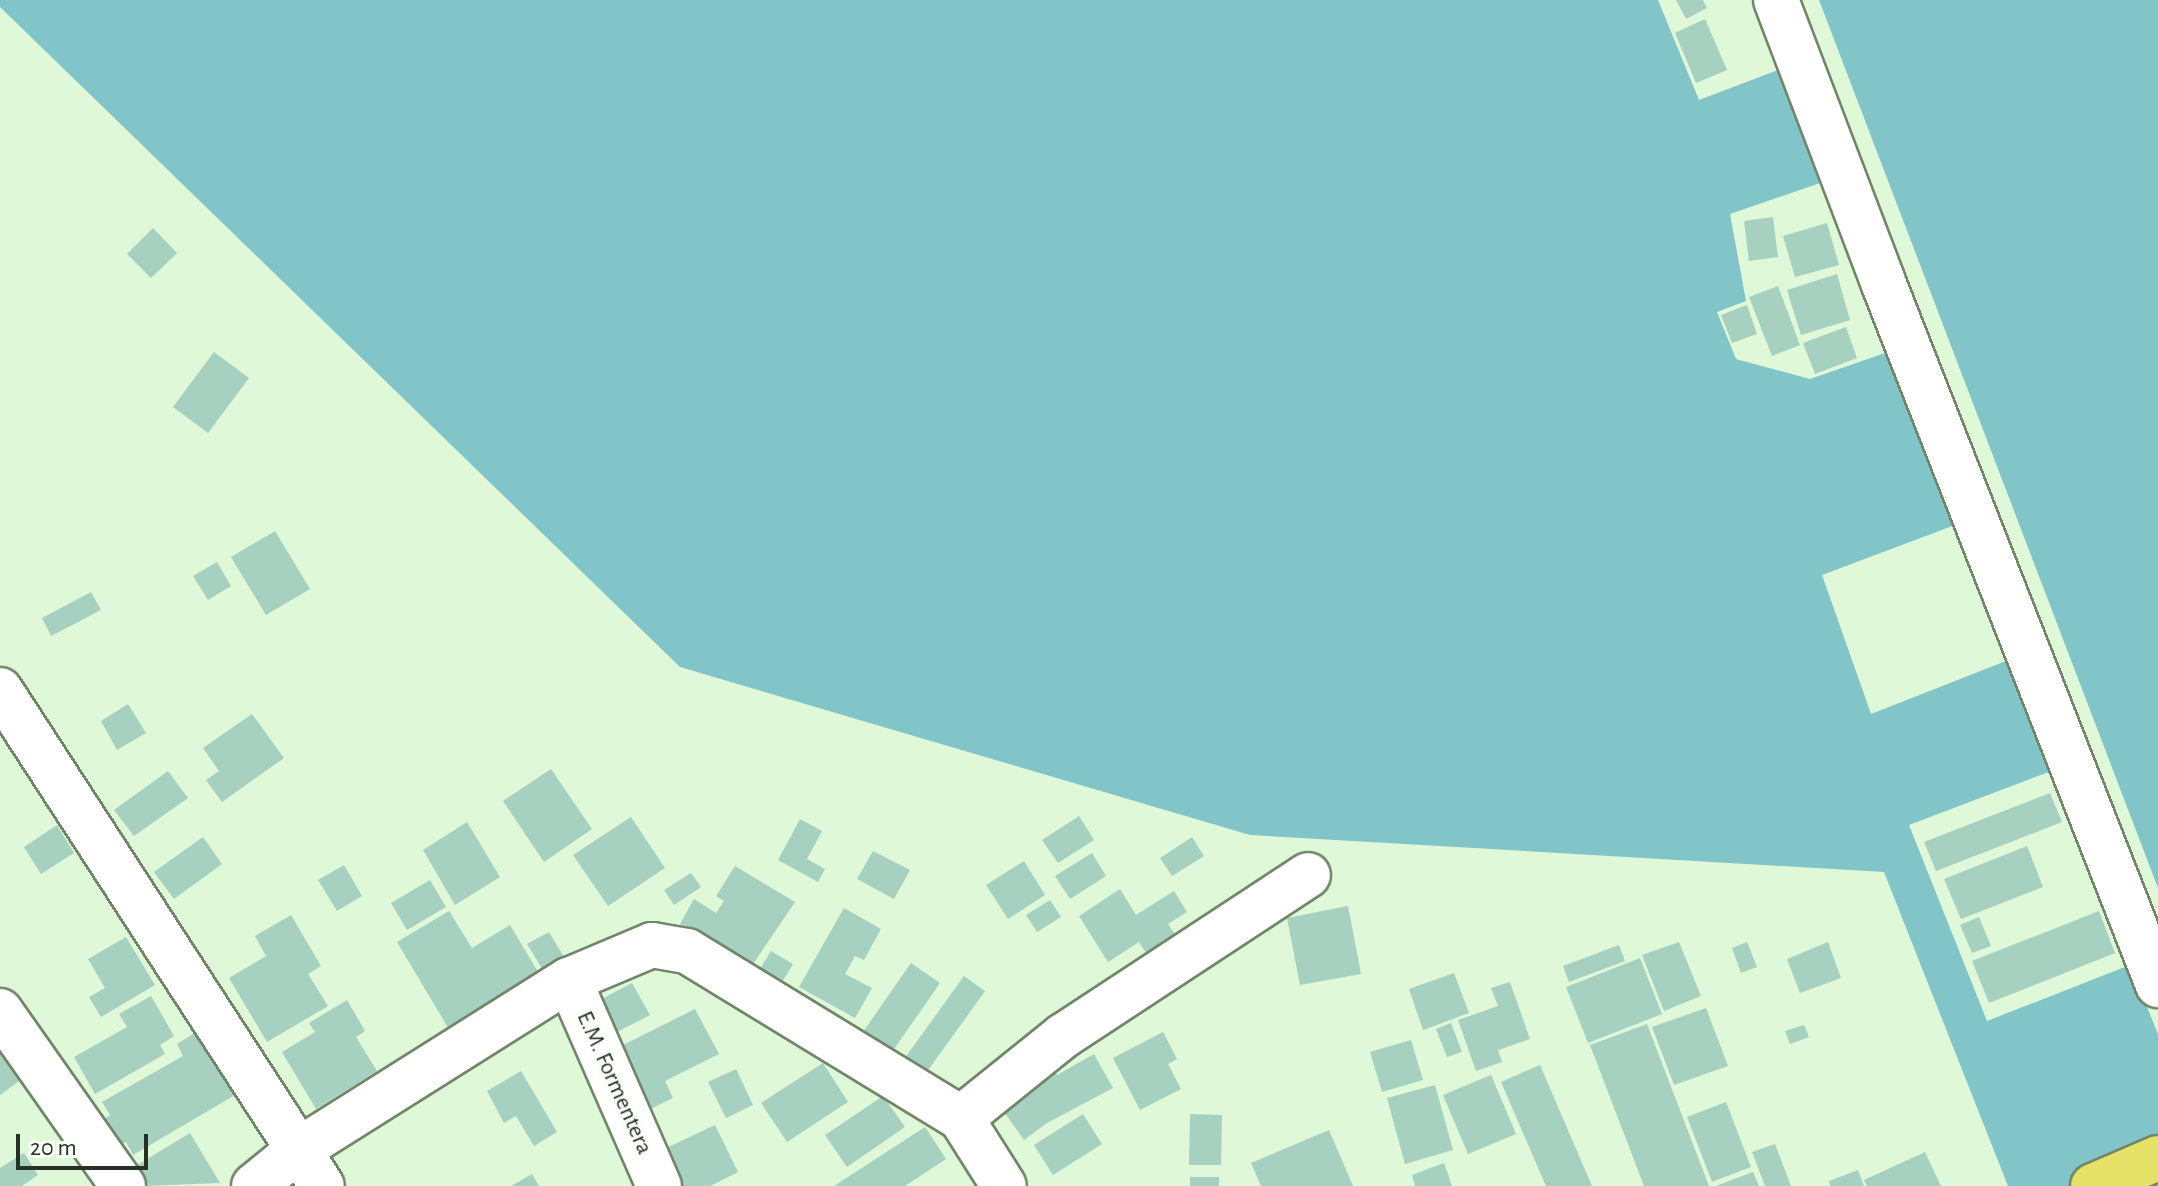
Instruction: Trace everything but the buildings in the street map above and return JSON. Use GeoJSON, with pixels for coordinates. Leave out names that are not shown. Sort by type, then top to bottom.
{"type":"FeatureCollection","features":[{"type":"Feature","properties":{"kind":"main road"},"geometry":{"type":"LineString","coordinates":[[2093,1186],[2158,1158]]}},
{"type":"Feature","properties":{"kind":"street"},"geometry":{"type":"LineString","coordinates":[[1776,0],[2158,985]]}},
{"type":"Feature","properties":{"kind":"street"},"geometry":{"type":"LineString","coordinates":[[0,690],[322,1186]]}},
{"type":"Feature","properties":{"kind":"street"},"geometry":{"type":"LineString","coordinates":[[961,1118],[1063,1036],[1308,875]]}},
{"type":"Feature","properties":{"kind":"street"},"geometry":{"type":"LineString","coordinates":[[254,1186],[297,1151],[569,980],[652,945],[687,951],[961,1118],[1004,1186]]}},
{"type":"Feature","properties":{"kind":"street","name":"E.M. Formentera"},"geometry":{"type":"LineString","coordinates":[[569,980],[659,1186]]}},
{"type":"Feature","properties":{"kind":"street"},"geometry":{"type":"LineString","coordinates":[[0,1011],[123,1186]]}},
{"type":"Feature","properties":{"kind":"water"},"geometry":{"type":"Polygon","coordinates":[[[0,0],[2158,0],[2158,1186],[2008,1186],[1884,872],[1250,835],[680,667],[0,7],[0,0]]]}},
{"type":"Feature","properties":{"kind":"pier"},"geometry":{"type":"Polygon","coordinates":[[[1658,0],[1819,0],[2158,888],[2158,1034],[2130,965],[1987,1021],[1909,825],[2054,770],[2011,659],[1871,714],[1822,575],[1955,525],[1888,352],[1810,379],[1736,359],[1717,312],[1746,301],[1730,214],[1829,180],[1778,70],[1699,100],[1658,0]]]}}]}
